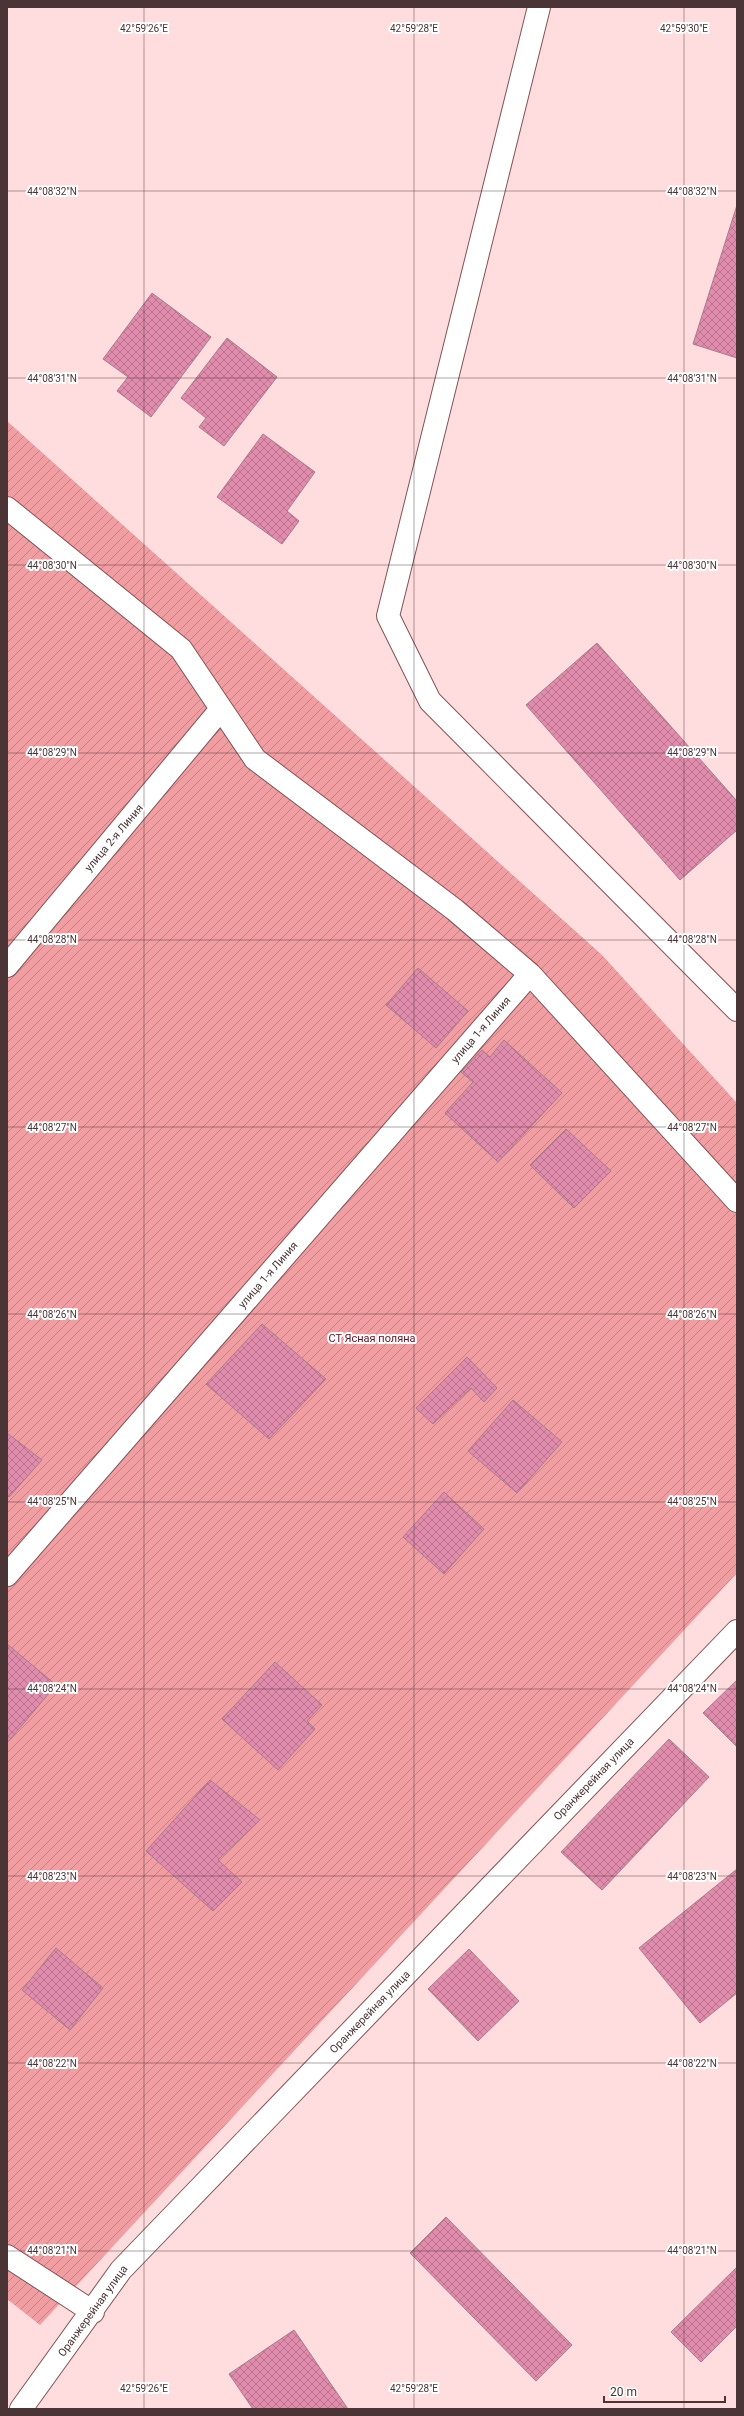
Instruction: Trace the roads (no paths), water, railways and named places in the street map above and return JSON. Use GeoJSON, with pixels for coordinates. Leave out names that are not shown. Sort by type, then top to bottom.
{"type":"FeatureCollection","features":[{"type":"Feature","properties":{"kind":"street"},"geometry":{"type":"LineString","coordinates":[[539,7],[388,616],[430,701],[737,1010]]}},
{"type":"Feature","properties":{"kind":"street"},"geometry":{"type":"LineString","coordinates":[[7,508],[181,649],[255,759],[455,910],[530,974],[737,1201]]}},
{"type":"Feature","properties":{"kind":"street","name":"улица 2-я Линия"},"geometry":{"type":"LineString","coordinates":[[7,966],[221,710]]}},
{"type":"Feature","properties":{"kind":"street","name":"улица 1-я Линия"},"geometry":{"type":"LineString","coordinates":[[7,1575],[530,974]]}},
{"type":"Feature","properties":{"kind":"street","name":"Оранжерейная улица"},"geometry":{"type":"LineString","coordinates":[[21,2409],[93,2312],[121,2270],[737,1631]]}},
{"type":"Feature","properties":{"kind":"street"},"geometry":{"type":"LineString","coordinates":[[7,2256],[93,2312]]}},
{"type":"Feature","properties":{"kind":"park label","name":"СТ Ясная поляна"},"geometry":{"type":"Point","coordinates":[372,1338]}}]}
